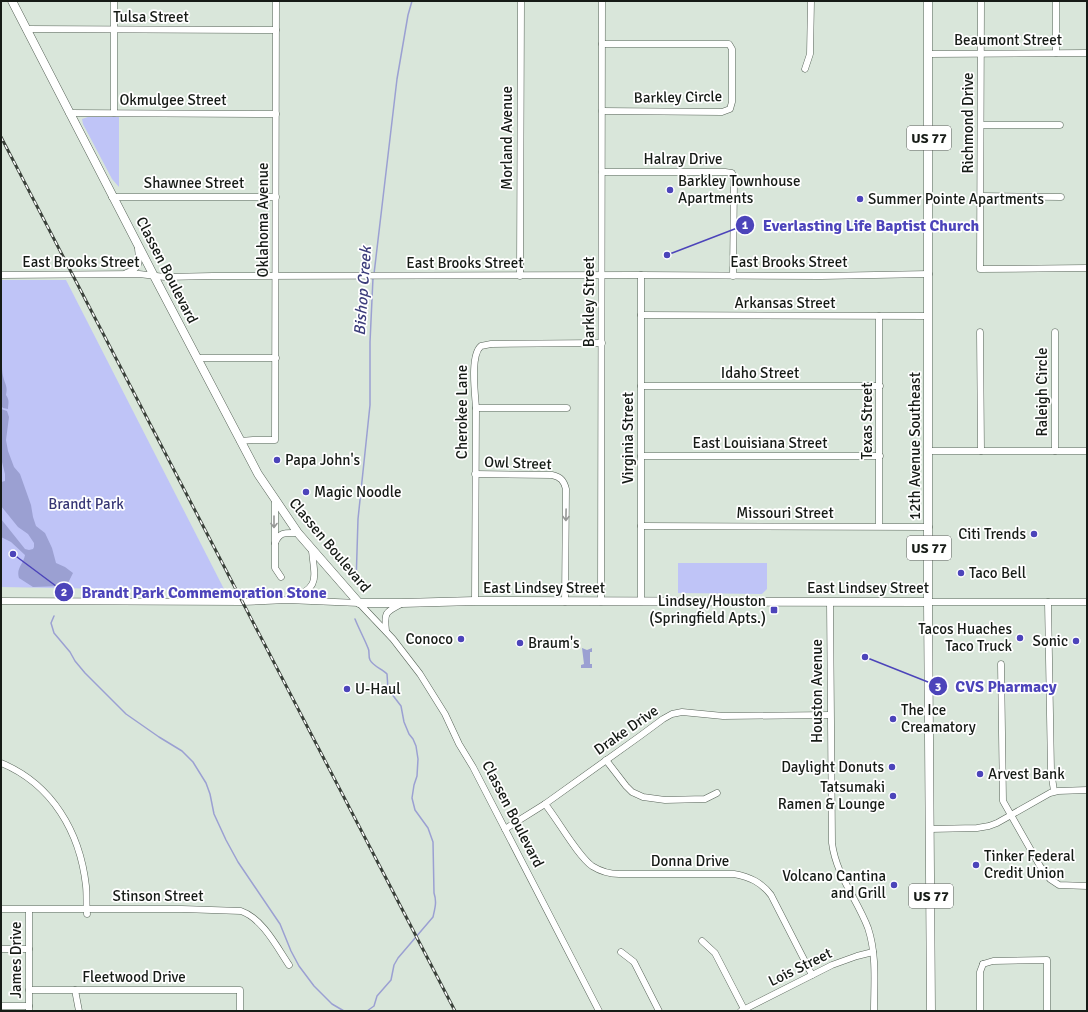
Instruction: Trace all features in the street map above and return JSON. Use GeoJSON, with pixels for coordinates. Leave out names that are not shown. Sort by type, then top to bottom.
{"type":"FeatureCollection","features":[{"type":"Feature","properties":{"kind":"main road","name":"Classen Boulevard"},"geometry":{"type":"LineString","coordinates":[[12,1],[112,196],[258,474],[275,501],[312,551],[359,603]]}},
{"type":"Feature","properties":{"kind":"main road","name":"12th Avenue Southeast"},"geometry":{"type":"LineString","coordinates":[[928,1],[928,602],[931,1011]]}},
{"type":"Feature","properties":{"kind":"main road","name":"East Lindsey Street"},"geometry":{"type":"LineString","coordinates":[[359,603],[928,602]]}},
{"type":"Feature","properties":{"kind":"street"},"geometry":{"type":"LineString","coordinates":[[114,1],[114,113]]}},
{"type":"Feature","properties":{"kind":"street","name":"Oklahoma Avenue"},"geometry":{"type":"LineString","coordinates":[[240,442],[253,440],[275,440],[276,1]]}},
{"type":"Feature","properties":{"kind":"street","name":"Morland Avenue"},"geometry":{"type":"LineString","coordinates":[[520,276],[521,1]]}},
{"type":"Feature","properties":{"kind":"street","name":"Barkley Street"},"geometry":{"type":"LineString","coordinates":[[601,602],[602,1]]}},
{"type":"Feature","properties":{"kind":"street"},"geometry":{"type":"LineString","coordinates":[[805,69],[810,54],[811,1]]}},
{"type":"Feature","properties":{"kind":"street","name":"Richmond Drive"},"geometry":{"type":"LineString","coordinates":[[981,1],[980,269],[1087,268]]}},
{"type":"Feature","properties":{"kind":"street"},"geometry":{"type":"LineString","coordinates":[[1056,1],[1056,53]]}},
{"type":"Feature","properties":{"kind":"street","name":"Tulsa Street"},"geometry":{"type":"LineString","coordinates":[[26,29],[276,30]]}},
{"type":"Feature","properties":{"kind":"street","name":"Barkley Circle"},"geometry":{"type":"LineString","coordinates":[[602,44],[729,44],[732,49],[732,102],[730,109],[726,111],[602,111]]}},
{"type":"Feature","properties":{"kind":"street","name":"Beaumont Street"},"geometry":{"type":"LineString","coordinates":[[929,54],[1087,53]]}},
{"type":"Feature","properties":{"kind":"street","name":"Okmulgee Street"},"geometry":{"type":"LineString","coordinates":[[69,113],[276,114]]}},
{"type":"Feature","properties":{"kind":"street"},"geometry":{"type":"LineString","coordinates":[[981,125],[1060,125]]}},
{"type":"Feature","properties":{"kind":"street","name":"Halray Drive"},"geometry":{"type":"LineString","coordinates":[[602,172],[732,173],[734,177],[733,276]]}},
{"type":"Feature","properties":{"kind":"street","name":"Shawnee Street"},"geometry":{"type":"LineString","coordinates":[[112,196],[276,196]]}},
{"type":"Feature","properties":{"kind":"street"},"geometry":{"type":"LineString","coordinates":[[981,196],[1061,197]]}},
{"type":"Feature","properties":{"kind":"street"},"geometry":{"type":"LineString","coordinates":[[125,274],[132,272],[138,266],[138,244]]}},
{"type":"Feature","properties":{"kind":"street","name":"East Brooks Street"},"geometry":{"type":"LineString","coordinates":[[1,275],[125,274],[175,277],[520,276],[641,274],[733,276],[929,274]]}},
{"type":"Feature","properties":{"kind":"street","name":"Virginia Street"},"geometry":{"type":"LineString","coordinates":[[641,274],[641,602]]}},
{"type":"Feature","properties":{"kind":"street"},"geometry":{"type":"LineString","coordinates":[[164,295],[164,282],[175,277]]}},
{"type":"Feature","properties":{"kind":"street","name":"Arkansas Street"},"geometry":{"type":"LineString","coordinates":[[641,316],[928,316]]}},
{"type":"Feature","properties":{"kind":"street","name":"Texas Street"},"geometry":{"type":"LineString","coordinates":[[879,316],[879,526]]}},
{"type":"Feature","properties":{"kind":"street"},"geometry":{"type":"LineString","coordinates":[[980,332],[981,451]]}},
{"type":"Feature","properties":{"kind":"street","name":"Raleigh Circle"},"geometry":{"type":"LineString","coordinates":[[1055,332],[1055,451]]}},
{"type":"Feature","properties":{"kind":"street","name":"Cherokee Lane"},"geometry":{"type":"LineString","coordinates":[[475,602],[476,352],[481,346],[491,344],[602,343]]}},
{"type":"Feature","properties":{"kind":"street"},"geometry":{"type":"LineString","coordinates":[[197,358],[276,358]]}},
{"type":"Feature","properties":{"kind":"street","name":"Idaho Street"},"geometry":{"type":"LineString","coordinates":[[641,386],[880,386]]}},
{"type":"Feature","properties":{"kind":"street"},"geometry":{"type":"LineString","coordinates":[[476,408],[567,408]]}},
{"type":"Feature","properties":{"kind":"street"},"geometry":{"type":"LineString","coordinates":[[929,451],[1087,451]]}},
{"type":"Feature","properties":{"kind":"street","name":"East Louisiana Street"},"geometry":{"type":"LineString","coordinates":[[641,456],[880,456]]}},
{"type":"Feature","properties":{"kind":"street","name":"Owl Street"},"geometry":{"type":"LineString","coordinates":[[475,474],[552,475],[564,481],[566,489],[565,602]]}},
{"type":"Feature","properties":{"kind":"street"},"geometry":{"type":"LineString","coordinates":[[275,501],[275,568],[281,577]]}},
{"type":"Feature","properties":{"kind":"street","name":"Missouri Street"},"geometry":{"type":"LineString","coordinates":[[641,526],[929,527]]}},
{"type":"Feature","properties":{"kind":"street"},"geometry":{"type":"LineString","coordinates":[[275,544],[277,537],[280,534],[298,533]]}},
{"type":"Feature","properties":{"kind":"street"},"geometry":{"type":"LineString","coordinates":[[287,600],[304,593],[312,585],[315,574],[312,551]]}},
{"type":"Feature","properties":{"kind":"street","name":"East Lindsey Street"},"geometry":{"type":"LineString","coordinates":[[1,601],[243,602],[287,600],[359,603]]}},
{"type":"Feature","properties":{"kind":"street","name":"Houston Avenue"},"geometry":{"type":"LineString","coordinates":[[830,602],[831,825],[833,851],[841,874],[867,927],[873,952],[874,1011]]}},
{"type":"Feature","properties":{"kind":"street","name":"East Lindsey Street"},"geometry":{"type":"LineString","coordinates":[[928,602],[1087,602]]}},
{"type":"Feature","properties":{"kind":"street"},"geometry":{"type":"LineString","coordinates":[[1048,602],[1051,771],[1054,792]]}},
{"type":"Feature","properties":{"kind":"street","name":"Classen Boulevard"},"geometry":{"type":"LineString","coordinates":[[359,603],[400,647],[420,674],[445,714],[459,744],[473,767],[599,1011]]}},
{"type":"Feature","properties":{"kind":"street"},"geometry":{"type":"LineString","coordinates":[[386,631],[384,618],[386,613],[390,609],[402,603]]}},
{"type":"Feature","properties":{"kind":"street"},"geometry":{"type":"LineString","coordinates":[[1001,664],[1003,801],[1040,866],[1050,880],[1059,885],[1087,886]]}},
{"type":"Feature","properties":{"kind":"street","name":"Drake Drive"},"geometry":{"type":"LineString","coordinates":[[505,829],[545,804],[672,714],[682,712],[723,716],[830,716]]}},
{"type":"Feature","properties":{"kind":"street"},"geometry":{"type":"LineString","coordinates":[[606,760],[626,786],[632,792],[643,797],[665,800],[705,799],[717,794]]}},
{"type":"Feature","properties":{"kind":"street"},"geometry":{"type":"LineString","coordinates":[[1,763],[22,773],[37,784],[54,802],[65,817],[70,826],[81,856],[86,886],[87,912]]}},
{"type":"Feature","properties":{"kind":"street"},"geometry":{"type":"LineString","coordinates":[[930,829],[984,827],[997,823],[1043,796],[1054,792],[1087,790]]}},
{"type":"Feature","properties":{"kind":"street","name":"Donna Drive"},"geometry":{"type":"LineString","coordinates":[[545,804],[584,857],[593,866],[612,874],[734,874],[748,877],[757,882],[771,895],[812,975]]}},
{"type":"Feature","properties":{"kind":"street","name":"Stinson Street"},"geometry":{"type":"LineString","coordinates":[[1,909],[87,912],[209,909],[241,911],[250,914],[258,921],[290,965]]}},
{"type":"Feature","properties":{"kind":"street","name":"James Drive"},"geometry":{"type":"LineString","coordinates":[[29,910],[29,1008]]}},
{"type":"Feature","properties":{"kind":"street"},"geometry":{"type":"LineString","coordinates":[[702,941],[715,953],[743,1010]]}},
{"type":"Feature","properties":{"kind":"street"},"geometry":{"type":"LineString","coordinates":[[1,949],[29,949]]}},
{"type":"Feature","properties":{"kind":"street"},"geometry":{"type":"LineString","coordinates":[[621,952],[634,962],[659,1011]]}},
{"type":"Feature","properties":{"kind":"street","name":"Lois Street"},"geometry":{"type":"LineString","coordinates":[[743,1010],[812,975],[846,960],[873,952]]}},
{"type":"Feature","properties":{"kind":"street"},"geometry":{"type":"LineString","coordinates":[[978,959],[983,964]]}},
{"type":"Feature","properties":{"kind":"street"},"geometry":{"type":"LineString","coordinates":[[983,964],[992,961],[1047,960],[1047,1011]]}},
{"type":"Feature","properties":{"kind":"street"},"geometry":{"type":"LineString","coordinates":[[980,1011],[980,972],[983,964]]}},
{"type":"Feature","properties":{"kind":"street","name":"Fleetwood Drive"},"geometry":{"type":"LineString","coordinates":[[29,990],[240,990],[240,1011]]}},
{"type":"Feature","properties":{"kind":"street"},"geometry":{"type":"LineString","coordinates":[[75,990],[79,1011]]}},
{"type":"Feature","properties":{"kind":"street"},"geometry":{"type":"LineString","coordinates":[[1,1006],[29,1008]]}},
{"type":"Feature","properties":{"kind":"green space"},"geometry":{"type":"Polygon","coordinates":[[[88,117],[119,117],[119,187],[112,179],[83,124],[82,119],[88,117]]]}},
{"type":"Feature","properties":{"kind":"green space","name":"Brandt Park"},"geometry":{"type":"Polygon","coordinates":[[[1,280],[66,280],[225,591],[1,587],[1,280]]]}},
{"type":"Feature","properties":{"kind":"green space"},"geometry":{"type":"Polygon","coordinates":[[[678,563],[767,563],[767,589],[762,594],[678,593],[678,563]]]}},
{"type":"Feature","properties":{"kind":"shaded area"},"geometry":{"type":"Polygon","coordinates":[[[1,350],[2,373],[7,392],[8,409],[1,406],[1,350]]]}},
{"type":"Feature","properties":{"kind":"shaded area"},"geometry":{"type":"Polygon","coordinates":[[[1,409],[7,411],[9,417],[6,440],[8,451],[14,467],[20,474],[31,505],[36,526],[45,533],[52,548],[56,563],[73,573],[68,583],[63,586],[33,587],[19,578],[18,572],[25,555],[11,542],[1,537],[1,519],[25,549],[29,550],[33,549],[34,547],[34,543],[28,534],[18,527],[1,506],[1,482],[5,481],[5,474],[1,458],[1,409]]]}},
{"type":"Feature","properties":{"kind":"shaded area"},"geometry":{"type":"Polygon","coordinates":[[[582,648],[587,650],[592,648],[592,652],[590,652],[590,664],[592,664],[592,668],[581,668],[581,665],[584,664],[582,648]]]}},
{"type":"Feature","properties":{"kind":"waterway","name":"Bishop Creek"},"geometry":{"type":"LineString","coordinates":[[374,274],[397,79],[408,15],[412,1]]}},
{"type":"Feature","properties":{"kind":"waterway","name":"Bishop Creek"},"geometry":{"type":"LineString","coordinates":[[356,584],[358,519],[370,405],[370,342],[373,278]]}},
{"type":"Feature","properties":{"kind":"waterway"},"geometry":{"type":"LineString","coordinates":[[54,616],[51,623],[54,633],[85,673],[126,714],[182,751],[193,762],[206,783],[214,814],[226,840],[238,862],[280,924],[299,966],[314,986],[332,1004],[344,1011]]}},
{"type":"Feature","properties":{"kind":"waterway","name":"Bishop Creek"},"geometry":{"type":"LineString","coordinates":[[355,619],[369,649],[370,660],[387,674],[388,689],[401,706],[404,722],[416,746],[418,759],[417,776],[412,798],[415,810],[428,828],[433,842],[434,893],[436,902],[433,917],[398,958],[394,965],[391,980],[377,996],[374,1006],[367,1011]]}},
{"type":"Feature","properties":{"kind":"railway"},"geometry":{"type":"LineString","coordinates":[[1,137],[455,1011]]}},
{"type":"Feature","properties":{"kind":"place","name":"Barkley Townhouse Apartments"},"geometry":{"type":"Point","coordinates":[670,190]}},
{"type":"Feature","properties":{"kind":"place","name":"Summer Pointe Apartments"},"geometry":{"type":"Point","coordinates":[860,199]}},
{"type":"Feature","properties":{"kind":"place","name":"Everlasting Life Baptist Church"},"geometry":{"type":"Point","coordinates":[667,255]}},
{"type":"Feature","properties":{"kind":"place","name":"Papa John's"},"geometry":{"type":"Point","coordinates":[277,460]}},
{"type":"Feature","properties":{"kind":"place","name":"Magic Noodle"},"geometry":{"type":"Point","coordinates":[306,492]}},
{"type":"Feature","properties":{"kind":"place","name":"Citi Trends"},"geometry":{"type":"Point","coordinates":[1034,534]}},
{"type":"Feature","properties":{"kind":"place","name":"Brandt Park Commemoration Stone"},"geometry":{"type":"Point","coordinates":[13,554]}},
{"type":"Feature","properties":{"kind":"place","name":"Taco Bell"},"geometry":{"type":"Point","coordinates":[961,573]}},
{"type":"Feature","properties":{"kind":"place","name":"Lindsey/Houston (Springfield Apts.)"},"geometry":{"type":"Point","coordinates":[774,610]}},
{"type":"Feature","properties":{"kind":"place","name":"Tacos Huaches Taco Truck"},"geometry":{"type":"Point","coordinates":[1020,638]}},
{"type":"Feature","properties":{"kind":"place","name":"Conoco"},"geometry":{"type":"Point","coordinates":[461,639]}},
{"type":"Feature","properties":{"kind":"place","name":"Sonic"},"geometry":{"type":"Point","coordinates":[1076,641]}},
{"type":"Feature","properties":{"kind":"place","name":"Braum's"},"geometry":{"type":"Point","coordinates":[520,643]}},
{"type":"Feature","properties":{"kind":"place","name":"CVS Pharmacy"},"geometry":{"type":"Point","coordinates":[865,657]}},
{"type":"Feature","properties":{"kind":"place","name":"U-Haul"},"geometry":{"type":"Point","coordinates":[347,689]}},
{"type":"Feature","properties":{"kind":"place","name":"The Ice Creamatory"},"geometry":{"type":"Point","coordinates":[893,719]}},
{"type":"Feature","properties":{"kind":"place","name":"Daylight Donuts"},"geometry":{"type":"Point","coordinates":[892,767]}},
{"type":"Feature","properties":{"kind":"place","name":"Arvest Bank"},"geometry":{"type":"Point","coordinates":[980,774]}},
{"type":"Feature","properties":{"kind":"place","name":"Tatsumaki Ramen & Lounge"},"geometry":{"type":"Point","coordinates":[893,796]}},
{"type":"Feature","properties":{"kind":"place","name":"Tinker Federal Credit Union"},"geometry":{"type":"Point","coordinates":[976,865]}},
{"type":"Feature","properties":{"kind":"place","name":"Volcano Cantina and Grill"},"geometry":{"type":"Point","coordinates":[894,885]}}]}
